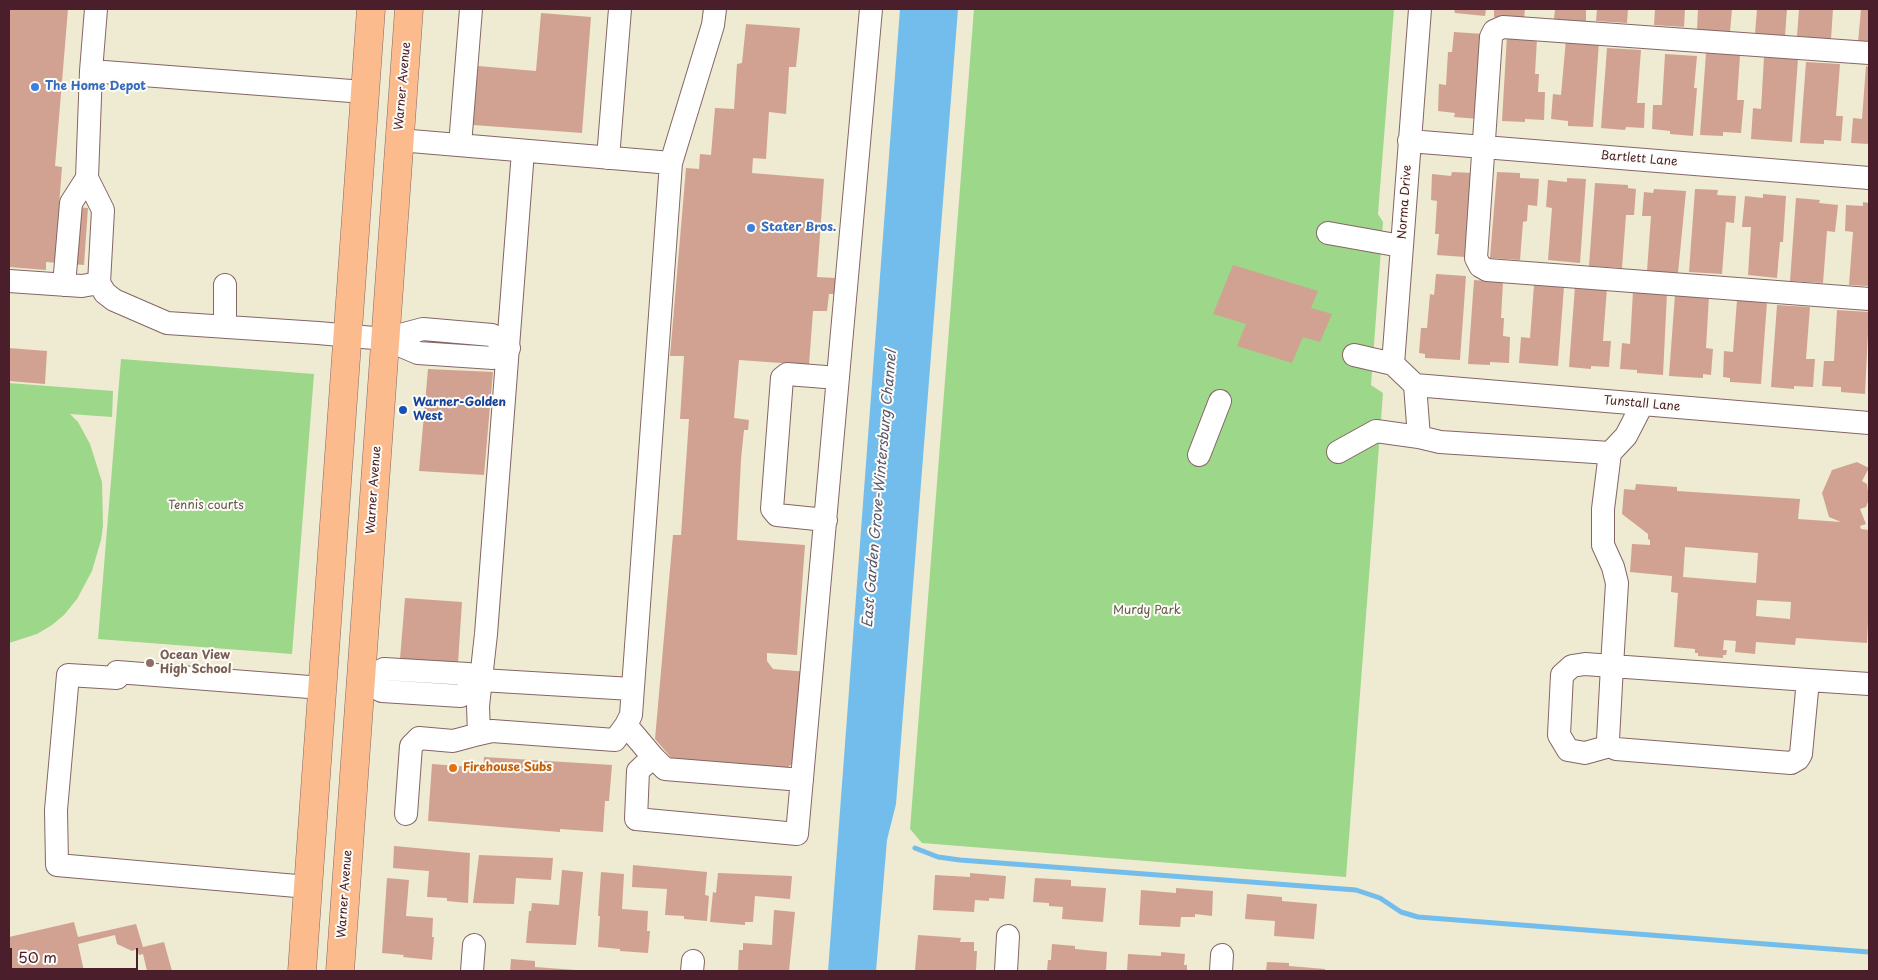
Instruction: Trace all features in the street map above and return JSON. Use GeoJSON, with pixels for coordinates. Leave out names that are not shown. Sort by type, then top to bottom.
{"type":"FeatureCollection","features":[{"type":"Feature","properties":{"kind":"main road"},"geometry":{"type":"LineString","coordinates":[[302,971],[371,9]]}},
{"type":"Feature","properties":{"kind":"main road","name":"Warner Avenue"},"geometry":{"type":"LineString","coordinates":[[340,971],[410,9]]}},
{"type":"Feature","properties":{"kind":"main road"},"geometry":{"type":"LineString","coordinates":[[314,790],[330,764],[334,712],[341,699],[361,680],[344,667],[339,645],[343,590],[331,558]]}},
{"type":"Feature","properties":{"kind":"main road"},"geometry":{"type":"LineString","coordinates":[[308,887],[325,854],[329,808],[336,778],[355,756]]}},
{"type":"Feature","properties":{"kind":"main road"},"geometry":{"type":"LineString","coordinates":[[308,887],[319,900],[316,971]]}},
{"type":"Feature","properties":{"kind":"street"},"geometry":{"type":"LineString","coordinates":[[96,9],[91,71],[87,178],[103,210],[99,282],[105,294],[114,300],[167,323],[385,339],[423,329],[492,335],[509,348]]}},
{"type":"Feature","properties":{"kind":"street"},"geometry":{"type":"LineString","coordinates":[[460,145],[471,9]]}},
{"type":"Feature","properties":{"kind":"street"},"geometry":{"type":"LineString","coordinates":[[608,158],[620,9]]}},
{"type":"Feature","properties":{"kind":"street"},"geometry":{"type":"LineString","coordinates":[[406,814],[411,746],[419,738],[453,741],[492,730],[615,740],[631,715],[671,163],[713,25],[715,9]]}},
{"type":"Feature","properties":{"kind":"street"},"geometry":{"type":"LineString","coordinates":[[653,757],[638,772],[636,819],[797,834],[872,9]]}},
{"type":"Feature","properties":{"kind":"street","name":"Norma Drive"},"geometry":{"type":"LineString","coordinates":[[1393,364],[1420,9]]}},
{"type":"Feature","properties":{"kind":"street"},"geometry":{"type":"LineString","coordinates":[[1869,53],[1503,27],[1494,31],[1491,37],[1476,258],[1480,266],[1487,270],[1869,299]]}},
{"type":"Feature","properties":{"kind":"street"},"geometry":{"type":"LineString","coordinates":[[91,71],[364,92]]}},
{"type":"Feature","properties":{"kind":"street"},"geometry":{"type":"LineString","coordinates":[[399,140],[671,163]]}},
{"type":"Feature","properties":{"kind":"street","name":"Bartlett Lane"},"geometry":{"type":"LineString","coordinates":[[1409,141],[1869,178]]}},
{"type":"Feature","properties":{"kind":"street"},"geometry":{"type":"LineString","coordinates":[[479,734],[478,706],[486,634],[523,151]]}},
{"type":"Feature","properties":{"kind":"street"},"geometry":{"type":"LineString","coordinates":[[64,285],[71,203],[87,178]]}},
{"type":"Feature","properties":{"kind":"street"},"geometry":{"type":"LineString","coordinates":[[1328,233],[1401,246]]}},
{"type":"Feature","properties":{"kind":"street"},"geometry":{"type":"LineString","coordinates":[[9,281],[82,286],[99,282]]}},
{"type":"Feature","properties":{"kind":"street"},"geometry":{"type":"LineString","coordinates":[[225,327],[226,285]]}},
{"type":"Feature","properties":{"kind":"street"},"geometry":{"type":"LineString","coordinates":[[1354,355],[1393,364],[1414,385],[1419,437]]}},
{"type":"Feature","properties":{"kind":"street"},"geometry":{"type":"LineString","coordinates":[[826,520],[777,515],[772,509],[782,378],[787,374],[838,378]]}},
{"type":"Feature","properties":{"kind":"street","name":"Tunstall Lane"},"geometry":{"type":"LineString","coordinates":[[1414,385],[1869,423]]}},
{"type":"Feature","properties":{"kind":"street"},"geometry":{"type":"LineString","coordinates":[[1199,455],[1220,401]]}},
{"type":"Feature","properties":{"kind":"street"},"geometry":{"type":"LineString","coordinates":[[1610,746],[1608,740],[1616,583],[1613,566],[1604,545],[1603,508],[1610,453],[1626,436],[1642,404]]}},
{"type":"Feature","properties":{"kind":"street"},"geometry":{"type":"LineString","coordinates":[[1338,452],[1376,431],[1440,442],[1610,453]]}},
{"type":"Feature","properties":{"kind":"street"},"geometry":{"type":"LineString","coordinates":[[1808,680],[1801,754],[1798,760],[1791,763],[1616,749],[1610,746],[1585,753],[1568,750],[1559,735],[1562,675],[1572,666],[1585,664],[1869,684]]}},
{"type":"Feature","properties":{"kind":"street"},"geometry":{"type":"LineString","coordinates":[[308,887],[57,865],[56,810],[68,674],[117,678],[118,672],[322,688]]}},
{"type":"Feature","properties":{"kind":"street"},"geometry":{"type":"LineString","coordinates":[[361,680],[382,691],[461,696],[481,680],[632,689]]}},
{"type":"Feature","properties":{"kind":"street"},"geometry":{"type":"LineString","coordinates":[[626,725],[665,769],[802,780]]}},
{"type":"Feature","properties":{"kind":"street"},"geometry":{"type":"LineString","coordinates":[[1006,971],[1008,936]]}},
{"type":"Feature","properties":{"kind":"street"},"geometry":{"type":"LineString","coordinates":[[472,971],[474,945]]}},
{"type":"Feature","properties":{"kind":"green space","name":"Murdy Park"},"geometry":{"type":"Polygon","coordinates":[[[974,9],[1394,9],[1378,214],[1383,222],[1371,385],[1383,393],[1346,877],[922,843],[910,829],[974,9]]]}},
{"type":"Feature","properties":{"kind":"green space","name":"Tennis courts"},"geometry":{"type":"Polygon","coordinates":[[[121,359],[314,374],[292,654],[98,639],[121,359]]]}},
{"type":"Feature","properties":{"kind":"green space"},"geometry":{"type":"Polygon","coordinates":[[[9,383],[113,391],[112,417],[70,414],[78,422],[90,444],[102,482],[103,526],[92,571],[77,599],[64,615],[37,634],[9,643],[9,383]]]}},
{"type":"Feature","properties":{"kind":"water","name":"East Garden Grove-Wintersburg Channel"},"geometry":{"type":"Polygon","coordinates":[[[900,9],[958,9],[896,804],[887,840],[876,971],[828,971],[900,9]]]}},
{"type":"Feature","properties":{"kind":"building","name":"The Home Depot"},"geometry":{"type":"Polygon","coordinates":[[[9,9],[68,9],[55,166],[62,167],[59,206],[88,208],[84,265],[46,262],[46,270],[9,267],[9,9]]]}},
{"type":"Feature","properties":{"kind":"building"},"geometry":{"type":"Polygon","coordinates":[[[1454,9],[1486,9],[1485,16],[1455,13],[1454,9]]]}},
{"type":"Feature","properties":{"kind":"building"},"geometry":{"type":"Polygon","coordinates":[[[1494,9],[1525,9],[1524,19],[1494,17],[1494,9]]]}},
{"type":"Feature","properties":{"kind":"building"},"geometry":{"type":"Polygon","coordinates":[[[1555,9],[1586,9],[1586,22],[1554,19],[1555,9]]]}},
{"type":"Feature","properties":{"kind":"building"},"geometry":{"type":"Polygon","coordinates":[[[1597,9],[1628,9],[1627,23],[1596,21],[1597,9]]]}},
{"type":"Feature","properties":{"kind":"building"},"geometry":{"type":"Polygon","coordinates":[[[1655,9],[1685,9],[1684,27],[1654,25],[1655,9]]]}},
{"type":"Feature","properties":{"kind":"building"},"geometry":{"type":"Polygon","coordinates":[[[1698,9],[1732,9],[1730,32],[1697,30],[1698,9]]]}},
{"type":"Feature","properties":{"kind":"building"},"geometry":{"type":"Polygon","coordinates":[[[1757,9],[1787,9],[1785,36],[1755,34],[1757,9]]]}},
{"type":"Feature","properties":{"kind":"building"},"geometry":{"type":"Polygon","coordinates":[[[1799,9],[1833,9],[1831,39],[1797,36],[1799,9]]]}},
{"type":"Feature","properties":{"kind":"building"},"geometry":{"type":"Polygon","coordinates":[[[1861,9],[1869,9],[1869,43],[1858,43],[1861,9]]]}},
{"type":"Feature","properties":{"kind":"building"},"geometry":{"type":"Polygon","coordinates":[[[541,13],[591,17],[582,133],[473,125],[478,66],[536,71],[541,13]]]}},
{"type":"Feature","properties":{"kind":"building"},"geometry":{"type":"Polygon","coordinates":[[[746,24],[800,28],[796,67],[789,67],[786,114],[769,112],[766,159],[753,158],[752,173],[824,179],[817,277],[836,278],[835,294],[829,294],[827,311],[813,311],[809,365],[739,360],[734,418],[749,420],[748,430],[744,430],[741,459],[737,540],[805,545],[797,655],[767,653],[767,661],[773,669],[809,672],[801,756],[786,769],[674,761],[655,739],[673,535],[681,535],[689,419],[680,419],[684,356],[670,356],[686,168],[699,169],[700,154],[711,155],[715,108],[734,109],[737,64],[742,63],[746,24]]]}},
{"type":"Feature","properties":{"kind":"building"},"geometry":{"type":"Polygon","coordinates":[[[1454,32],[1483,34],[1479,119],[1454,117],[1455,113],[1438,111],[1439,84],[1446,85],[1448,52],[1452,52],[1454,32]]]}},
{"type":"Feature","properties":{"kind":"building"},"geometry":{"type":"Polygon","coordinates":[[[1507,35],[1537,38],[1535,74],[1539,74],[1538,92],[1545,92],[1544,120],[1525,119],[1525,122],[1502,121],[1507,35]]]}},
{"type":"Feature","properties":{"kind":"building"},"geometry":{"type":"Polygon","coordinates":[[[1566,39],[1599,42],[1593,127],[1568,126],[1568,121],[1551,119],[1553,94],[1561,95],[1566,39]]]}},
{"type":"Feature","properties":{"kind":"building"},"geometry":{"type":"Polygon","coordinates":[[[1607,48],[1641,50],[1637,103],[1645,103],[1644,128],[1626,127],[1625,130],[1601,128],[1607,48]]]}},
{"type":"Feature","properties":{"kind":"building"},"geometry":{"type":"Polygon","coordinates":[[[1706,53],[1740,55],[1737,100],[1744,100],[1741,133],[1723,132],[1723,136],[1700,135],[1706,53]]]}},
{"type":"Feature","properties":{"kind":"building"},"geometry":{"type":"Polygon","coordinates":[[[1665,54],[1697,56],[1694,88],[1697,88],[1693,136],[1670,134],[1670,131],[1652,129],[1653,105],[1662,105],[1665,54]]]}},
{"type":"Feature","properties":{"kind":"building"},"geometry":{"type":"Polygon","coordinates":[[[1764,57],[1798,59],[1792,142],[1751,139],[1753,108],[1761,109],[1764,57]]]}},
{"type":"Feature","properties":{"kind":"building"},"geometry":{"type":"Polygon","coordinates":[[[1806,62],[1840,64],[1836,116],[1843,116],[1841,141],[1824,140],[1824,144],[1800,143],[1806,62]]]}},
{"type":"Feature","properties":{"kind":"building"},"geometry":{"type":"Polygon","coordinates":[[[1866,66],[1869,67],[1869,144],[1851,143],[1853,118],[1862,119],[1866,66]]]}},
{"type":"Feature","properties":{"kind":"building"},"geometry":{"type":"Polygon","coordinates":[[[1452,172],[1474,173],[1465,257],[1437,255],[1439,234],[1435,234],[1437,201],[1431,200],[1432,174],[1451,176],[1452,172]]]}},
{"type":"Feature","properties":{"kind":"building"},"geometry":{"type":"Polygon","coordinates":[[[1497,172],[1520,173],[1520,178],[1539,179],[1537,206],[1528,205],[1527,221],[1523,222],[1520,260],[1490,258],[1497,172]]]}},
{"type":"Feature","properties":{"kind":"building"},"geometry":{"type":"Polygon","coordinates":[[[1567,178],[1586,179],[1580,263],[1548,260],[1552,208],[1546,207],[1548,180],[1567,182],[1567,178]]]}},
{"type":"Feature","properties":{"kind":"building"},"geometry":{"type":"Polygon","coordinates":[[[1595,183],[1628,185],[1628,188],[1636,189],[1634,215],[1626,215],[1622,268],[1589,266],[1595,183]]]}},
{"type":"Feature","properties":{"kind":"building"},"geometry":{"type":"Polygon","coordinates":[[[1654,189],[1686,191],[1678,273],[1647,271],[1651,216],[1642,216],[1644,192],[1653,193],[1654,189]]]}},
{"type":"Feature","properties":{"kind":"building"},"geometry":{"type":"Polygon","coordinates":[[[1695,189],[1718,190],[1717,195],[1736,196],[1734,223],[1726,222],[1722,274],[1689,272],[1695,189]]]}},
{"type":"Feature","properties":{"kind":"building"},"geometry":{"type":"Polygon","coordinates":[[[1763,194],[1786,196],[1783,242],[1780,242],[1777,278],[1748,275],[1751,227],[1742,227],[1745,196],[1763,198],[1763,194]]]}},
{"type":"Feature","properties":{"kind":"building"},"geometry":{"type":"Polygon","coordinates":[[[1796,198],[1820,200],[1819,203],[1838,205],[1835,232],[1827,231],[1823,283],[1790,281],[1796,198]]]}},
{"type":"Feature","properties":{"kind":"building"},"geometry":{"type":"Polygon","coordinates":[[[1863,202],[1869,203],[1869,286],[1849,285],[1853,232],[1845,231],[1846,205],[1863,206],[1863,202]]]}},
{"type":"Feature","properties":{"kind":"building"},"geometry":{"type":"Polygon","coordinates":[[[1233,265],[1318,291],[1311,308],[1332,314],[1320,342],[1303,337],[1292,363],[1237,346],[1246,324],[1213,314],[1233,265]]]}},
{"type":"Feature","properties":{"kind":"building"},"geometry":{"type":"Polygon","coordinates":[[[1436,274],[1466,276],[1460,360],[1425,358],[1425,354],[1419,353],[1421,328],[1427,328],[1430,294],[1434,295],[1436,274]]]}},
{"type":"Feature","properties":{"kind":"building"},"geometry":{"type":"Polygon","coordinates":[[[1474,280],[1503,282],[1501,318],[1504,318],[1503,336],[1510,337],[1509,363],[1490,362],[1490,365],[1468,364],[1474,280]]]}},
{"type":"Feature","properties":{"kind":"building"},"geometry":{"type":"Polygon","coordinates":[[[1534,285],[1564,287],[1558,366],[1519,363],[1521,337],[1530,338],[1534,285]]]}},
{"type":"Feature","properties":{"kind":"building"},"geometry":{"type":"Polygon","coordinates":[[[1575,286],[1607,288],[1603,341],[1611,341],[1609,367],[1591,366],[1591,369],[1569,367],[1575,286]]]}},
{"type":"Feature","properties":{"kind":"building"},"geometry":{"type":"Polygon","coordinates":[[[1633,291],[1667,293],[1663,375],[1637,373],[1637,370],[1620,369],[1622,343],[1630,344],[1633,291]]]}},
{"type":"Feature","properties":{"kind":"building"},"geometry":{"type":"Polygon","coordinates":[[[1675,294],[1709,296],[1706,348],[1713,349],[1711,375],[1703,374],[1703,378],[1669,376],[1675,294]]]}},
{"type":"Feature","properties":{"kind":"building"},"geometry":{"type":"Polygon","coordinates":[[[1737,300],[1767,302],[1761,384],[1730,382],[1730,378],[1723,377],[1724,351],[1733,352],[1737,300]]]}},
{"type":"Feature","properties":{"kind":"building"},"geometry":{"type":"Polygon","coordinates":[[[1777,305],[1810,307],[1806,359],[1815,359],[1813,387],[1794,386],[1794,389],[1771,387],[1777,305]]]}},
{"type":"Feature","properties":{"kind":"building"},"geometry":{"type":"Polygon","coordinates":[[[1837,310],[1869,312],[1865,394],[1841,392],[1841,387],[1822,386],[1824,361],[1834,361],[1837,310]]]}},
{"type":"Feature","properties":{"kind":"building"},"geometry":{"type":"Polygon","coordinates":[[[9,348],[47,351],[45,384],[9,381],[9,348]]]}},
{"type":"Feature","properties":{"kind":"building"},"geometry":{"type":"Polygon","coordinates":[[[428,369],[493,372],[484,475],[419,471],[428,369]]]}},
{"type":"Feature","properties":{"kind":"building"},"geometry":{"type":"Polygon","coordinates":[[[1857,462],[1869,468],[1862,481],[1867,484],[1869,499],[1866,507],[1860,509],[1866,524],[1860,526],[1861,529],[1869,530],[1867,643],[1796,638],[1795,645],[1756,642],[1755,654],[1735,652],[1736,641],[1724,640],[1723,650],[1727,650],[1723,658],[1698,656],[1698,653],[1695,653],[1695,649],[1674,647],[1678,593],[1671,592],[1672,576],[1630,572],[1632,544],[1650,545],[1650,540],[1648,539],[1648,534],[1622,514],[1624,489],[1635,490],[1636,484],[1677,487],[1677,491],[1800,499],[1798,519],[1841,522],[1829,517],[1822,493],[1832,470],[1857,462]],[[1685,547],[1683,577],[1756,583],[1758,553],[1685,547]],[[1757,600],[1756,616],[1790,619],[1791,602],[1757,600]]]}},
{"type":"Feature","properties":{"kind":"building"},"geometry":{"type":"Polygon","coordinates":[[[405,598],[462,602],[458,663],[400,659],[405,598]]]}},
{"type":"Feature","properties":{"kind":"building"},"geometry":{"type":"Polygon","coordinates":[[[484,757],[612,765],[609,801],[605,801],[603,832],[560,829],[560,832],[428,821],[432,764],[483,768],[484,757]]]}},
{"type":"Feature","properties":{"kind":"building"},"geometry":{"type":"Polygon","coordinates":[[[394,846],[470,853],[468,903],[447,901],[447,898],[427,897],[429,871],[393,868],[394,846]]]}},
{"type":"Feature","properties":{"kind":"building"},"geometry":{"type":"Polygon","coordinates":[[[479,855],[553,858],[551,880],[516,878],[514,904],[473,903],[479,855]]]}},
{"type":"Feature","properties":{"kind":"building"},"geometry":{"type":"Polygon","coordinates":[[[633,865],[707,872],[705,895],[709,896],[707,921],[684,919],[684,916],[665,915],[667,889],[632,887],[633,865]]]}},
{"type":"Feature","properties":{"kind":"building"},"geometry":{"type":"Polygon","coordinates":[[[562,870],[583,872],[576,945],[526,943],[529,911],[531,911],[532,903],[559,905],[562,870]]]}},
{"type":"Feature","properties":{"kind":"building"},"geometry":{"type":"Polygon","coordinates":[[[601,872],[624,874],[622,909],[648,911],[647,931],[650,931],[648,953],[598,947],[601,872]]]}},
{"type":"Feature","properties":{"kind":"building"},"geometry":{"type":"Polygon","coordinates":[[[718,873],[792,876],[790,899],[755,896],[753,922],[745,922],[745,925],[710,922],[713,892],[716,893],[718,873]]]}},
{"type":"Feature","properties":{"kind":"building"},"geometry":{"type":"Polygon","coordinates":[[[970,873],[1006,876],[1004,899],[989,898],[989,901],[975,900],[974,912],[933,910],[935,875],[970,877],[970,873]]]}},
{"type":"Feature","properties":{"kind":"building"},"geometry":{"type":"Polygon","coordinates":[[[387,878],[409,880],[406,916],[433,918],[432,960],[382,953],[387,878]]]}},
{"type":"Feature","properties":{"kind":"building"},"geometry":{"type":"Polygon","coordinates":[[[1035,878],[1071,880],[1071,886],[1106,888],[1103,922],[1062,919],[1063,907],[1049,906],[1049,903],[1033,902],[1035,878]]]}},
{"type":"Feature","properties":{"kind":"building"},"geometry":{"type":"Polygon","coordinates":[[[1176,888],[1213,891],[1212,916],[1195,914],[1195,917],[1181,917],[1180,927],[1139,925],[1141,890],[1176,893],[1176,888]]]}},
{"type":"Feature","properties":{"kind":"building"},"geometry":{"type":"Polygon","coordinates":[[[1247,894],[1282,897],[1282,901],[1317,904],[1314,939],[1274,936],[1275,921],[1245,919],[1247,894]]]}},
{"type":"Feature","properties":{"kind":"building"},"geometry":{"type":"Polygon","coordinates":[[[774,910],[795,912],[789,971],[738,971],[739,950],[743,950],[743,943],[772,945],[774,910]]]}},
{"type":"Feature","properties":{"kind":"building"},"geometry":{"type":"Polygon","coordinates":[[[74,922],[78,937],[136,924],[143,947],[164,942],[172,971],[147,971],[143,954],[139,955],[137,949],[132,951],[117,944],[115,935],[78,944],[84,971],[9,971],[9,937],[74,922]]]}},
{"type":"Feature","properties":{"kind":"building"},"geometry":{"type":"Polygon","coordinates":[[[918,935],[961,938],[960,942],[974,942],[974,951],[977,951],[976,971],[915,970],[918,935]]]}},
{"type":"Feature","properties":{"kind":"building"},"geometry":{"type":"Polygon","coordinates":[[[1052,944],[1075,946],[1075,949],[1107,952],[1106,971],[1047,971],[1048,960],[1051,960],[1052,944]]]}},
{"type":"Feature","properties":{"kind":"building"},"geometry":{"type":"Polygon","coordinates":[[[1161,952],[1185,954],[1184,965],[1187,965],[1187,971],[1127,971],[1128,954],[1161,956],[1161,952]]]}},
{"type":"Feature","properties":{"kind":"building"},"geometry":{"type":"Polygon","coordinates":[[[511,959],[535,961],[535,967],[576,971],[510,971],[511,959]]]}},
{"type":"Feature","properties":{"kind":"building"},"geometry":{"type":"Polygon","coordinates":[[[1267,962],[1289,963],[1289,966],[1325,969],[1325,971],[1266,971],[1267,962]]]}},
{"type":"Feature","properties":{"kind":"waterway"},"geometry":{"type":"LineString","coordinates":[[915,848],[938,857],[960,860],[1356,890],[1380,898],[1401,912],[1418,917],[1869,952]]}},
{"type":"Feature","properties":{"kind":"place","name":"The Home Depot"},"geometry":{"type":"Point","coordinates":[35,87]}},
{"type":"Feature","properties":{"kind":"place","name":"Stater Bros."},"geometry":{"type":"Point","coordinates":[751,228]}},
{"type":"Feature","properties":{"kind":"place","name":"Warner-Golden West"},"geometry":{"type":"Point","coordinates":[403,410]}},
{"type":"Feature","properties":{"kind":"place","name":"Ocean View High School"},"geometry":{"type":"Point","coordinates":[150,663]}},
{"type":"Feature","properties":{"kind":"place","name":"Firehouse Subs"},"geometry":{"type":"Point","coordinates":[453,768]}}]}
